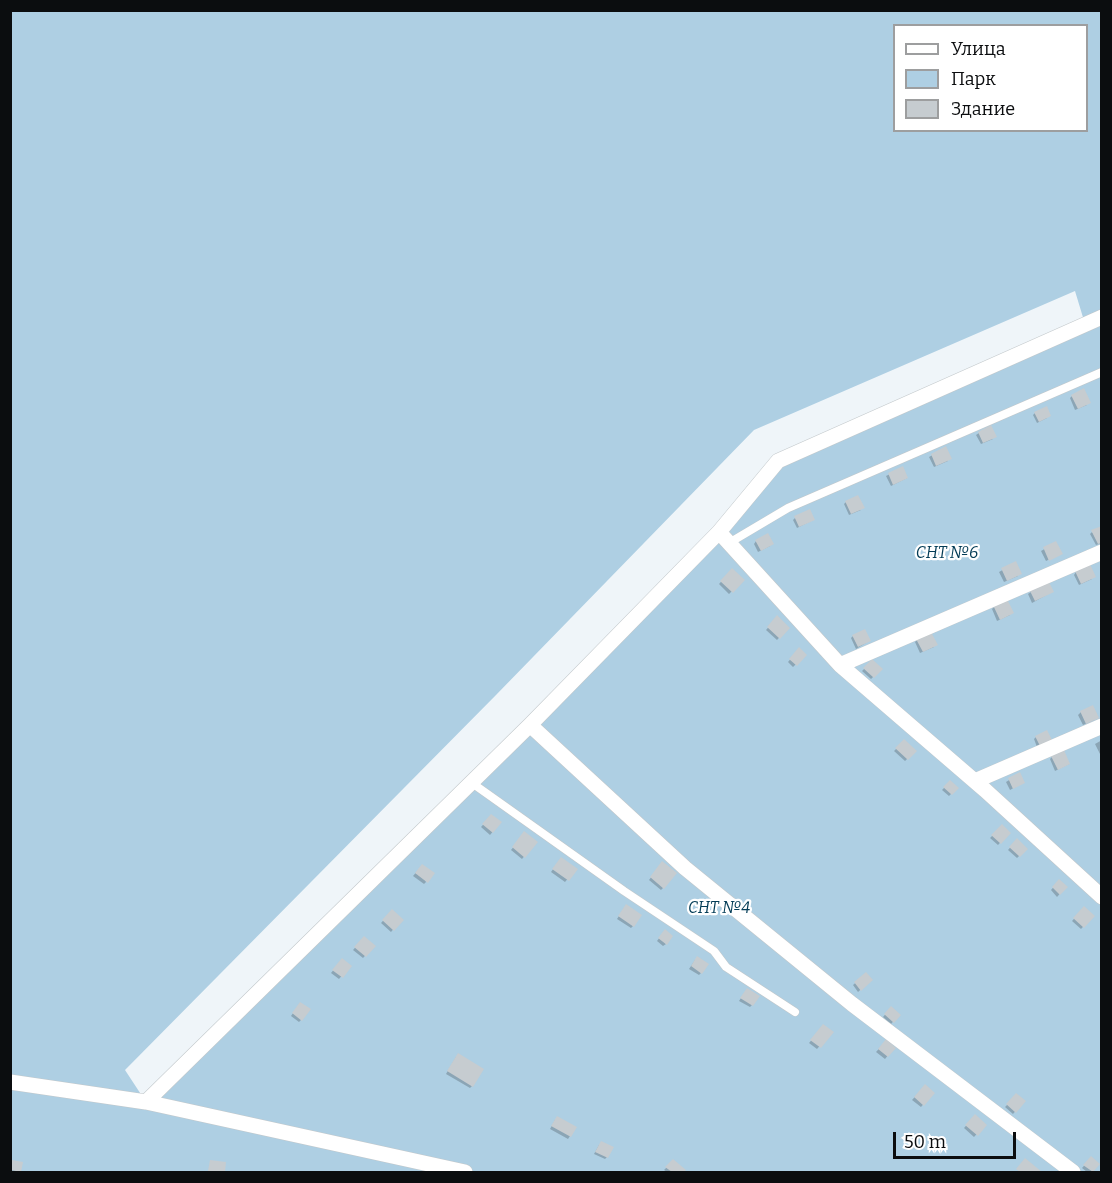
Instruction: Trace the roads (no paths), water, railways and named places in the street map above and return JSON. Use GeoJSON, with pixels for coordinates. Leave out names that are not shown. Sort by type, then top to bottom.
{"type":"FeatureCollection","features":[{"type":"Feature","properties":{"kind":"street"},"geometry":{"type":"LineString","coordinates":[[146,1102],[724,538],[778,461],[1101,317]]}},
{"type":"Feature","properties":{"kind":"street"},"geometry":{"type":"LineString","coordinates":[[724,538],[840,665],[975,781],[1101,897]]}},
{"type":"Feature","properties":{"kind":"street"},"geometry":{"type":"LineString","coordinates":[[840,665],[1101,552]]}},
{"type":"Feature","properties":{"kind":"street"},"geometry":{"type":"LineString","coordinates":[[530,725],[685,868],[852,1004],[1073,1173]]}},
{"type":"Feature","properties":{"kind":"street"},"geometry":{"type":"LineString","coordinates":[[975,781],[1101,726]]}},
{"type":"Feature","properties":{"kind":"street"},"geometry":{"type":"LineString","coordinates":[[10,1082],[146,1102],[465,1173]]}},
{"type":"Feature","properties":{"kind":"lane"},"geometry":{"type":"LineString","coordinates":[[724,538],[1101,372]]}},
{"type":"Feature","properties":{"kind":"lane"},"geometry":{"type":"LineString","coordinates":[[472,783],[624,891],[714,951],[726,967],[795,1012]]}},
{"type":"Feature","properties":{"kind":"park label","name":"СНТ №6"},"geometry":{"type":"Point","coordinates":[947,554]}},
{"type":"Feature","properties":{"kind":"park label","name":"СНТ №4"},"geometry":{"type":"Point","coordinates":[719,909]}}]}
